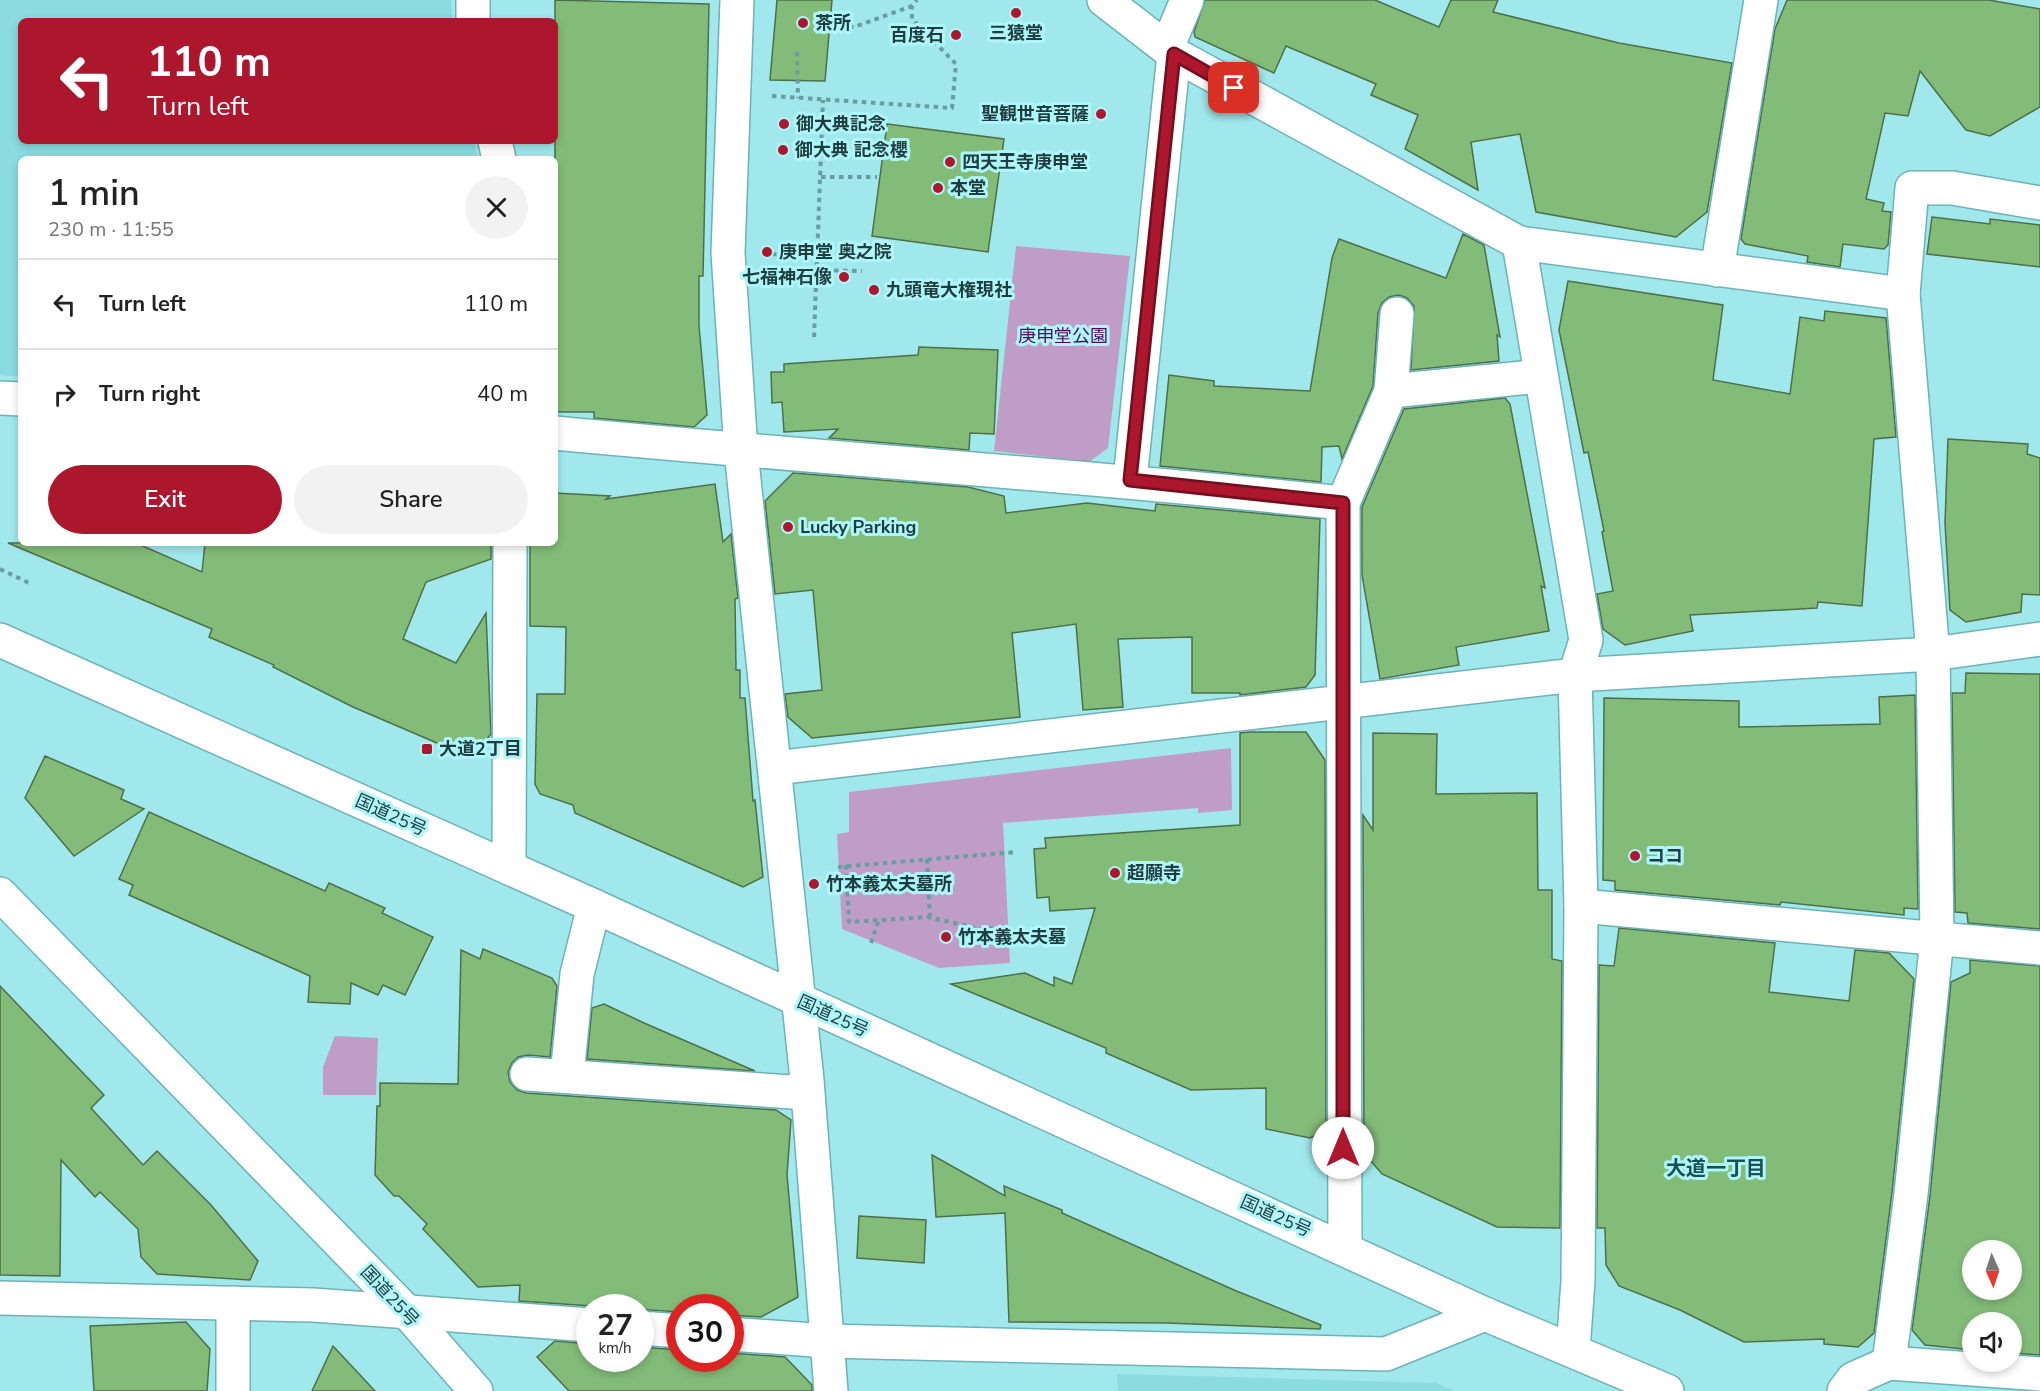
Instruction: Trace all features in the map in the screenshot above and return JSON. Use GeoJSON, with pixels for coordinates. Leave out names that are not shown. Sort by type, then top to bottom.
{"type":"FeatureCollection","features":[{"type":"Feature","properties":{"kind":"main road"},"geometry":{"type":"LineString","coordinates":[[472,0],[473,18]]}},
{"type":"Feature","properties":{"kind":"main road"},"geometry":{"type":"LineString","coordinates":[[737,0],[728,253],[741,451],[799,1001],[831,1391]]}},
{"type":"Feature","properties":{"kind":"main road"},"geometry":{"type":"LineString","coordinates":[[1104,0],[1170,51],[1519,243],[1903,294]]}},
{"type":"Feature","properties":{"kind":"main road"},"geometry":{"type":"LineString","coordinates":[[1130,480],[1170,51],[1187,0]]}},
{"type":"Feature","properties":{"kind":"main road"},"geometry":{"type":"LineString","coordinates":[[1717,270],[1761,0]]}},
{"type":"Feature","properties":{"kind":"main road"},"geometry":{"type":"LineString","coordinates":[[1889,1363],[1911,1194],[1937,938],[1933,654],[1903,294],[1912,188],[1952,188],[2040,203]]}},
{"type":"Feature","properties":{"kind":"main road"},"geometry":{"type":"LineString","coordinates":[[1519,243],[1586,640],[1575,675],[1581,906],[1578,1281],[1573,1350]]}},
{"type":"Feature","properties":{"kind":"main road"},"geometry":{"type":"LineString","coordinates":[[1345,1247],[1343,503],[1391,392],[1397,314]]}},
{"type":"Feature","properties":{"kind":"main road"},"geometry":{"type":"LineString","coordinates":[[1391,392],[1541,376]]}},
{"type":"Feature","properties":{"kind":"main road"},"geometry":{"type":"LineString","coordinates":[[0,398],[18,399]]}},
{"type":"Feature","properties":{"kind":"main road"},"geometry":{"type":"LineString","coordinates":[[558,433],[741,451],[1130,480],[1343,503]]}},
{"type":"Feature","properties":{"kind":"main road"},"geometry":{"type":"LineString","coordinates":[[509,868],[510,546]]}},
{"type":"Feature","properties":{"kind":"main road"},"geometry":{"type":"LineString","coordinates":[[775,768],[1575,675],[1933,654],[2040,639]]}},
{"type":"Feature","properties":{"kind":"main road","name":"国道25号"},"geometry":{"type":"LineString","coordinates":[[0,640],[594,906],[1345,1247],[1485,1314],[1666,1391]]}},
{"type":"Feature","properties":{"kind":"main road","name":"国道25号"},"geometry":{"type":"LineString","coordinates":[[0,894],[406,1311],[476,1391]]}},
{"type":"Feature","properties":{"kind":"main road"},"geometry":{"type":"LineString","coordinates":[[567,1076],[577,974],[594,906]]}},
{"type":"Feature","properties":{"kind":"main road"},"geometry":{"type":"LineString","coordinates":[[1581,906],[2040,948]]}},
{"type":"Feature","properties":{"kind":"main road"},"geometry":{"type":"LineString","coordinates":[[527,1074],[807,1093]]}},
{"type":"Feature","properties":{"kind":"main road"},"geometry":{"type":"LineString","coordinates":[[0,1298],[313,1305],[576,1324]]}},
{"type":"Feature","properties":{"kind":"main road"},"geometry":{"type":"LineString","coordinates":[[233,1303],[233,1391]]}},
{"type":"Feature","properties":{"kind":"main road"},"geometry":{"type":"LineString","coordinates":[[744,1335],[828,1341],[1386,1354],[1485,1314]]}},
{"type":"Feature","properties":{"kind":"main road"},"geometry":{"type":"LineString","coordinates":[[1844,1391],[1853,1379],[1889,1363],[2040,1374]]}},
{"type":"Feature","properties":{"kind":"path"},"geometry":{"type":"LineString","coordinates":[[840,26],[854,27],[912,6],[917,0]]}},
{"type":"Feature","properties":{"kind":"path"},"geometry":{"type":"LineString","coordinates":[[732,93],[952,108],[956,64],[912,19],[912,6]]}},
{"type":"Feature","properties":{"kind":"path"},"geometry":{"type":"LineString","coordinates":[[797,52],[798,98]]}},
{"type":"Feature","properties":{"kind":"path"},"geometry":{"type":"LineString","coordinates":[[814,337],[823,100]]}},
{"type":"Feature","properties":{"kind":"path"},"geometry":{"type":"LineString","coordinates":[[821,177],[877,177]]}},
{"type":"Feature","properties":{"kind":"path"},"geometry":{"type":"LineString","coordinates":[[728,253],[817,255]]}},
{"type":"Feature","properties":{"kind":"path"},"geometry":{"type":"LineString","coordinates":[[816,270],[862,271]]}},
{"type":"Feature","properties":{"kind":"path"},"geometry":{"type":"LineString","coordinates":[[0,569],[29,583]]}},
{"type":"Feature","properties":{"kind":"path"},"geometry":{"type":"LineString","coordinates":[[838,867],[1017,852]]}},
{"type":"Feature","properties":{"kind":"path"},"geometry":{"type":"LineString","coordinates":[[927,859],[930,917]]}},
{"type":"Feature","properties":{"kind":"path"},"geometry":{"type":"LineString","coordinates":[[846,865],[849,922],[930,917],[981,929],[1009,927]]}},
{"type":"Feature","properties":{"kind":"path"},"geometry":{"type":"LineString","coordinates":[[871,943],[879,919]]}},
{"type":"Feature","properties":{"kind":"shaded area"},"geometry":{"type":"Polygon","coordinates":[[[0,0],[451,0],[452,18],[18,18],[18,144],[475,144],[477,156],[18,156],[18,377],[0,375],[0,0]]]}},
{"type":"Feature","properties":{"kind":"shaded area"},"geometry":{"type":"Polygon","coordinates":[[[1117,1374],[1436,1383],[1454,1391],[1118,1391],[1117,1374]]]}},
{"type":"Feature","properties":{"kind":"green space","name":"庚申堂公園"},"geometry":{"type":"Polygon","coordinates":[[[1016,246],[1130,256],[1108,448],[1089,462],[994,451],[1016,246]]]}},
{"type":"Feature","properties":{"kind":"green space"},"geometry":{"type":"Polygon","coordinates":[[[1231,748],[1232,810],[1198,813],[1198,808],[1003,823],[1010,963],[939,968],[842,929],[837,834],[849,832],[849,792],[1231,748]]]}},
{"type":"Feature","properties":{"kind":"green space"},"geometry":{"type":"Polygon","coordinates":[[[335,1036],[378,1038],[376,1095],[323,1095],[323,1067],[335,1036]]]}},
{"type":"Feature","properties":{"kind":"building"},"geometry":{"type":"Polygon","coordinates":[[[555,0],[709,4],[703,276],[699,276],[699,326],[707,415],[694,427],[594,418],[594,412],[558,412],[558,156],[555,156],[555,144],[558,144],[558,18],[555,18],[555,0]]]}},
{"type":"Feature","properties":{"kind":"building","name":"茶所"},"geometry":{"type":"Polygon","coordinates":[[[777,0],[832,0],[825,81],[770,80],[777,0]]]}},
{"type":"Feature","properties":{"kind":"building"},"geometry":{"type":"Polygon","coordinates":[[[1205,0],[1375,0],[1439,27],[1451,0],[1498,0],[1493,12],[1619,43],[1732,63],[1707,212],[1676,237],[1536,212],[1520,134],[1471,142],[1478,190],[1405,149],[1418,115],[1371,95],[1376,84],[1286,46],[1274,73],[1195,37],[1194,32],[1205,0]]]}},
{"type":"Feature","properties":{"kind":"building"},"geometry":{"type":"Polygon","coordinates":[[[1787,0],[1989,0],[2040,9],[2040,107],[1990,136],[1966,130],[1920,71],[1908,116],[1885,113],[1866,199],[1884,203],[1882,211],[1891,212],[1888,245],[1884,249],[1843,244],[1840,267],[1807,262],[1808,256],[1745,244],[1741,239],[1775,29],[1787,0]]]}},
{"type":"Feature","properties":{"kind":"building","name":"本堂"},"geometry":{"type":"Polygon","coordinates":[[[887,124],[1004,139],[988,252],[872,236],[887,124]]]}},
{"type":"Feature","properties":{"kind":"building"},"geometry":{"type":"Polygon","coordinates":[[[1932,217],[1990,224],[1990,219],[2040,225],[2040,267],[1927,254],[1932,217]]]}},
{"type":"Feature","properties":{"kind":"building"},"geometry":{"type":"Polygon","coordinates":[[[1463,234],[1484,245],[1500,337],[1497,335],[1499,361],[1411,370],[1414,306],[1407,298],[1399,295],[1389,297],[1382,303],[1378,313],[1373,386],[1342,459],[1339,446],[1322,447],[1321,482],[1160,466],[1169,375],[1214,381],[1214,386],[1310,391],[1332,258],[1339,239],[1446,278],[1463,234]]]}},
{"type":"Feature","properties":{"kind":"building"},"geometry":{"type":"Polygon","coordinates":[[[1568,281],[1723,305],[1713,380],[1790,394],[1800,317],[1824,321],[1825,311],[1886,318],[1896,437],[1874,439],[1862,606],[1818,602],[1817,608],[1690,615],[1693,631],[1625,645],[1603,629],[1597,594],[1613,591],[1588,452],[1584,453],[1559,330],[1568,281]]]}},
{"type":"Feature","properties":{"kind":"building"},"geometry":{"type":"Polygon","coordinates":[[[919,347],[998,350],[994,434],[970,433],[969,450],[829,438],[838,429],[784,432],[782,402],[772,403],[771,372],[784,372],[784,364],[918,355],[919,347]]]}},
{"type":"Feature","properties":{"kind":"building"},"geometry":{"type":"Polygon","coordinates":[[[1505,398],[1510,404],[1545,588],[1541,586],[1549,631],[1456,647],[1459,665],[1380,679],[1362,575],[1362,507],[1404,409],[1505,398]]]}},
{"type":"Feature","properties":{"kind":"building"},"geometry":{"type":"Polygon","coordinates":[[[1948,439],[2028,444],[2027,454],[2040,458],[2040,595],[2022,594],[2021,612],[1966,622],[1950,610],[1945,523],[1948,439]]]}},
{"type":"Feature","properties":{"kind":"building"},"geometry":{"type":"Polygon","coordinates":[[[793,473],[968,487],[1004,496],[1006,513],[1087,503],[1155,511],[1156,504],[1320,519],[1315,675],[1306,687],[1240,695],[1240,693],[1192,693],[1192,637],[1118,639],[1123,707],[1083,710],[1076,624],[1012,633],[1020,717],[812,738],[788,717],[785,694],[822,690],[813,590],[775,594],[765,501],[793,473]]]}},
{"type":"Feature","properties":{"kind":"building"},"geometry":{"type":"Polygon","coordinates":[[[715,484],[723,542],[731,534],[738,598],[735,599],[736,670],[740,670],[740,698],[745,698],[753,801],[755,800],[763,877],[743,887],[575,813],[573,805],[540,794],[535,784],[537,694],[565,694],[566,627],[530,626],[530,546],[558,546],[558,493],[610,496],[606,499],[715,484]]]}},
{"type":"Feature","properties":{"kind":"building"},"geometry":{"type":"Polygon","coordinates":[[[8,543],[18,543],[18,546],[143,546],[202,572],[205,546],[491,546],[491,559],[426,582],[403,639],[456,663],[486,613],[491,734],[472,758],[353,707],[273,667],[274,665],[209,637],[212,629],[8,543]]]}},
{"type":"Feature","properties":{"kind":"building"},"geometry":{"type":"Polygon","coordinates":[[[1966,673],[2040,674],[2040,929],[1968,923],[1967,913],[1955,912],[1952,693],[1965,693],[1966,673]]]}},
{"type":"Feature","properties":{"kind":"building"},"geometry":{"type":"Polygon","coordinates":[[[1915,695],[1918,909],[1904,908],[1904,915],[1781,902],[1780,905],[1615,890],[1615,881],[1603,880],[1604,698],[1739,701],[1739,727],[1880,724],[1879,697],[1915,695]]]}},
{"type":"Feature","properties":{"kind":"building"},"geometry":{"type":"Polygon","coordinates":[[[1306,732],[1325,760],[1326,1130],[1310,1138],[1266,1129],[1266,1088],[1191,1090],[1106,1053],[1106,1048],[951,984],[1025,973],[1054,986],[1054,977],[1072,984],[1095,908],[1050,911],[1049,897],[1037,898],[1034,849],[1046,848],[1045,838],[1240,825],[1240,733],[1306,732]]]}},
{"type":"Feature","properties":{"kind":"building"},"geometry":{"type":"Polygon","coordinates":[[[1373,733],[1437,734],[1436,794],[1537,793],[1538,890],[1552,890],[1552,959],[1562,961],[1560,1228],[1497,1227],[1382,1174],[1364,1153],[1363,815],[1373,830],[1373,733]]]}},
{"type":"Feature","properties":{"kind":"building"},"geometry":{"type":"Polygon","coordinates":[[[45,756],[124,790],[121,799],[144,809],[74,856],[25,798],[45,756]]]}},
{"type":"Feature","properties":{"kind":"building"},"geometry":{"type":"Polygon","coordinates":[[[149,812],[325,891],[329,883],[385,908],[382,913],[433,937],[405,995],[383,985],[378,995],[351,983],[350,1004],[308,1002],[310,976],[129,895],[133,885],[119,879],[149,812]]]}},
{"type":"Feature","properties":{"kind":"building"},"geometry":{"type":"Polygon","coordinates":[[[1619,928],[1775,943],[1769,992],[1849,1001],[1855,950],[1889,953],[1914,979],[1892,1192],[1874,1333],[1858,1347],[1824,1344],[1824,1339],[1744,1342],[1680,1310],[1619,1286],[1606,1265],[1605,1228],[1597,1228],[1599,965],[1614,966],[1619,928]]]}},
{"type":"Feature","properties":{"kind":"building"},"geometry":{"type":"Polygon","coordinates":[[[483,949],[552,978],[557,986],[550,1057],[528,1055],[518,1057],[512,1063],[508,1072],[510,1082],[517,1090],[526,1093],[776,1110],[791,1120],[787,1175],[798,1297],[761,1317],[744,1316],[744,1294],[666,1294],[666,1311],[654,1310],[654,1294],[576,1294],[576,1305],[519,1301],[520,1285],[478,1287],[423,1229],[427,1224],[399,1196],[394,1196],[375,1175],[380,1083],[458,1084],[461,950],[480,959],[483,949]]]}},
{"type":"Feature","properties":{"kind":"building"},"geometry":{"type":"Polygon","coordinates":[[[1970,960],[2040,966],[2040,1355],[2022,1354],[2022,1312],[1962,1312],[1962,1349],[1925,1345],[1912,1330],[1930,1196],[1951,982],[1970,973],[1970,960]]]}},
{"type":"Feature","properties":{"kind":"building"},"geometry":{"type":"Polygon","coordinates":[[[0,986],[104,1095],[91,1108],[143,1165],[157,1151],[211,1205],[258,1261],[250,1280],[157,1274],[141,1257],[138,1229],[100,1192],[95,1197],[61,1160],[60,1276],[0,1275],[0,986]]]}},
{"type":"Feature","properties":{"kind":"building"},"geometry":{"type":"Polygon","coordinates":[[[604,1004],[755,1071],[587,1059],[592,1008],[604,1004]]]}},
{"type":"Feature","properties":{"kind":"building"},"geometry":{"type":"Polygon","coordinates":[[[932,1155],[1005,1196],[1004,1186],[1062,1210],[1062,1213],[1234,1290],[1321,1325],[1320,1329],[1167,1323],[1009,1322],[1005,1213],[936,1217],[932,1155]]]}},
{"type":"Feature","properties":{"kind":"building"},"geometry":{"type":"Polygon","coordinates":[[[859,1216],[926,1220],[924,1263],[857,1258],[859,1216]]]}},
{"type":"Feature","properties":{"kind":"building"},"geometry":{"type":"Polygon","coordinates":[[[186,1322],[210,1349],[207,1391],[94,1391],[90,1326],[186,1322]]]}},
{"type":"Feature","properties":{"kind":"building"},"geometry":{"type":"Polygon","coordinates":[[[555,1341],[576,1343],[576,1372],[654,1372],[654,1348],[666,1349],[666,1372],[744,1372],[744,1354],[785,1357],[812,1385],[812,1391],[569,1391],[537,1357],[555,1341]]]}},
{"type":"Feature","properties":{"kind":"building"},"geometry":{"type":"Polygon","coordinates":[[[333,1346],[375,1391],[312,1391],[333,1346]]]}},
{"type":"Feature","properties":{"kind":"place","name":"三猿堂"},"geometry":{"type":"Point","coordinates":[1016,13]}},
{"type":"Feature","properties":{"kind":"place","name":"茶所"},"geometry":{"type":"Point","coordinates":[803,23]}},
{"type":"Feature","properties":{"kind":"place","name":"百度石"},"geometry":{"type":"Point","coordinates":[956,35]}},
{"type":"Feature","properties":{"kind":"place","name":"聖観世音菩薩"},"geometry":{"type":"Point","coordinates":[1101,114]}},
{"type":"Feature","properties":{"kind":"place","name":"御大典記念"},"geometry":{"type":"Point","coordinates":[784,124]}},
{"type":"Feature","properties":{"kind":"place","name":"御大典 記念櫻"},"geometry":{"type":"Point","coordinates":[783,150]}},
{"type":"Feature","properties":{"kind":"place","name":"四天王寺庚申堂"},"geometry":{"type":"Point","coordinates":[950,162]}},
{"type":"Feature","properties":{"kind":"place","name":"本堂"},"geometry":{"type":"Point","coordinates":[938,188]}},
{"type":"Feature","properties":{"kind":"place","name":"庚申堂 奥之院"},"geometry":{"type":"Point","coordinates":[767,252]}},
{"type":"Feature","properties":{"kind":"place","name":"七福神石像"},"geometry":{"type":"Point","coordinates":[844,277]}},
{"type":"Feature","properties":{"kind":"place","name":"九頭竜大権現社"},"geometry":{"type":"Point","coordinates":[874,290]}},
{"type":"Feature","properties":{"kind":"place","name":"Lucky Parking"},"geometry":{"type":"Point","coordinates":[788,527]}},
{"type":"Feature","properties":{"kind":"place","name":"大道2丁目"},"geometry":{"type":"Point","coordinates":[427,749]}},
{"type":"Feature","properties":{"kind":"place","name":"ココ"},"geometry":{"type":"Point","coordinates":[1635,856]}},
{"type":"Feature","properties":{"kind":"place","name":"超願寺"},"geometry":{"type":"Point","coordinates":[1115,873]}},
{"type":"Feature","properties":{"kind":"place","name":"竹本義太夫墓所"},"geometry":{"type":"Point","coordinates":[814,884]}},
{"type":"Feature","properties":{"kind":"place","name":"竹本義太夫墓"},"geometry":{"type":"Point","coordinates":[946,937]}},
{"type":"Feature","properties":{"kind":"district","name":"大道一丁目"},"geometry":{"type":"Point","coordinates":[1716,1168]}},
{"type":"Feature","properties":{"kind":"route"},"geometry":{"type":"LineString","coordinates":[[1234,88],[1174,54],[1130,480],[1343,503],[1345,725],[1343,1148]]}}]}
